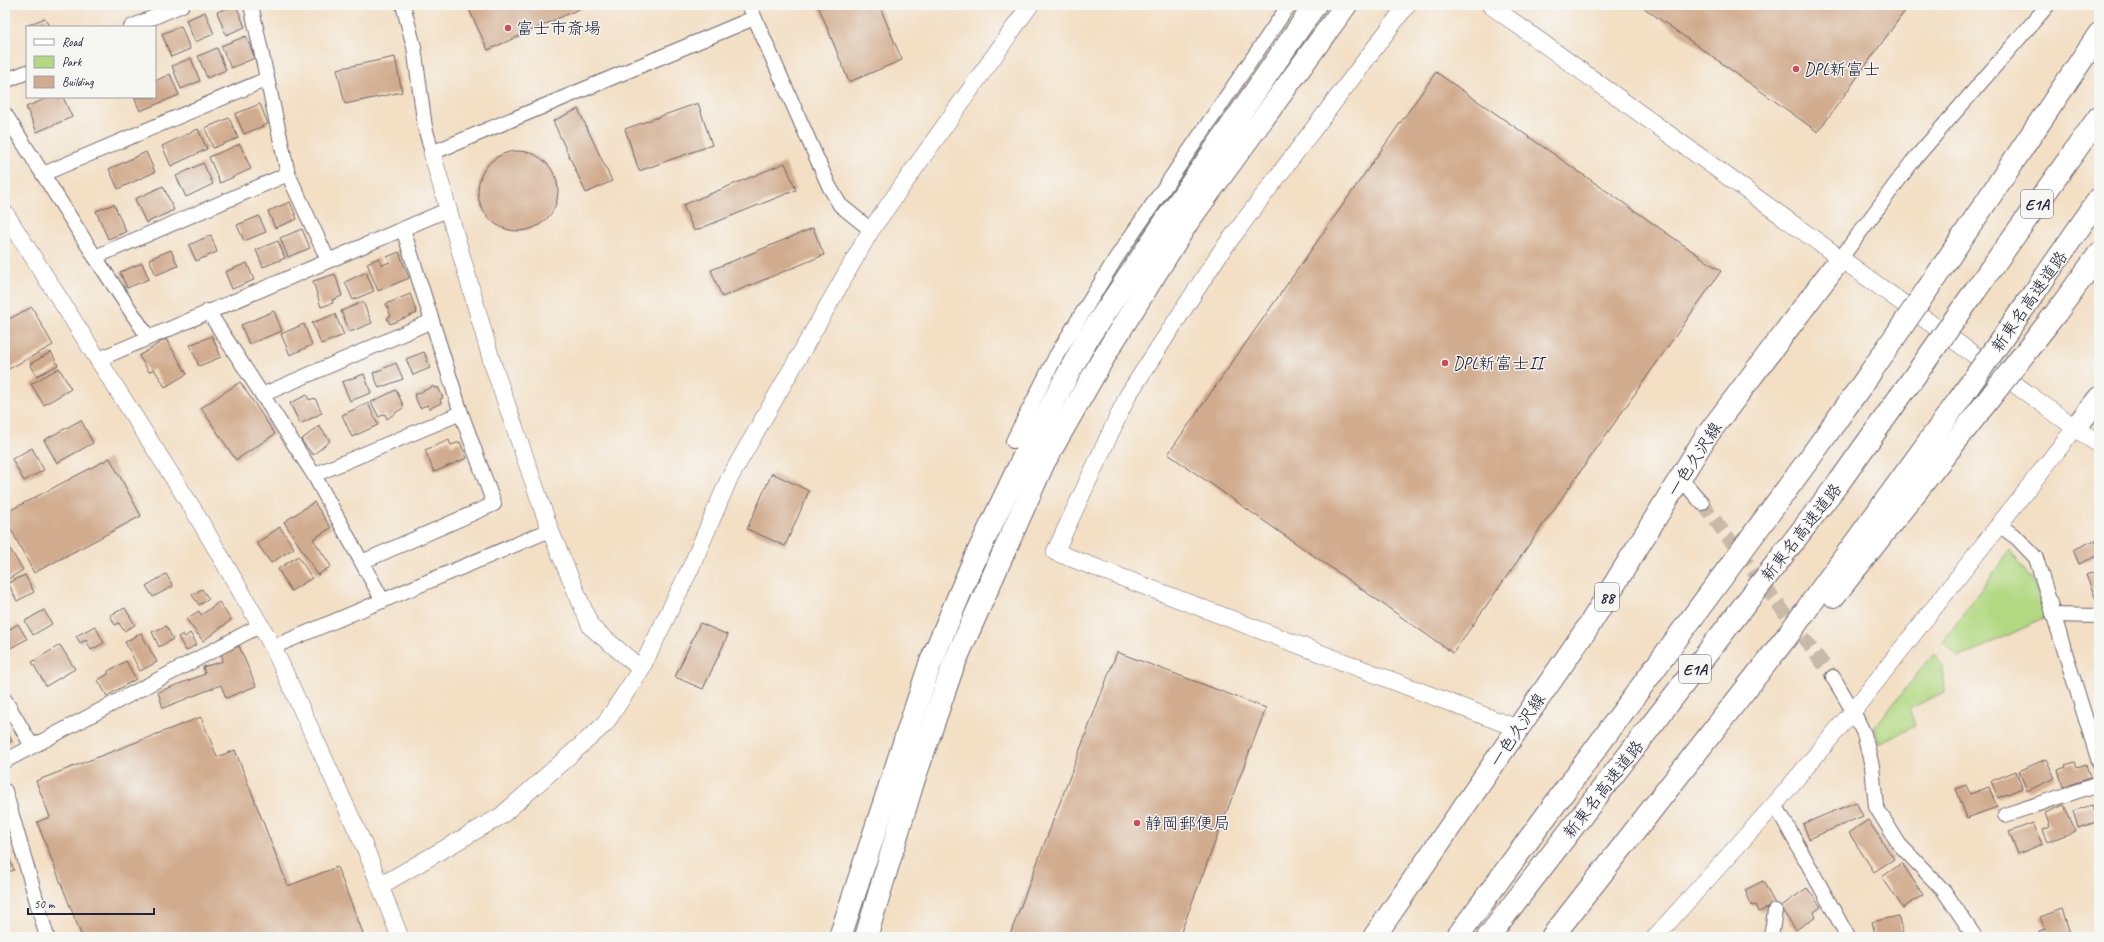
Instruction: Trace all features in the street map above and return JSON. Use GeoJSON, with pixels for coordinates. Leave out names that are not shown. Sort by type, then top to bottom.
{"type":"FeatureCollection","features":[{"type":"Feature","properties":{"kind":"main road"},"geometry":{"type":"LineString","coordinates":[[840,937],[930,664],[971,567],[1026,454],[1087,339],[1173,210],[1316,5]]}},
{"type":"Feature","properties":{"kind":"main road"},"geometry":{"type":"LineString","coordinates":[[866,937],[913,782],[953,666],[1044,462],[1109,348],[1189,220],[1346,5]]}},
{"type":"Feature","properties":{"kind":"main road"},"geometry":{"type":"LineString","coordinates":[[1457,937],[1809,459],[1931,284],[2099,34]]}},
{"type":"Feature","properties":{"kind":"main road","name":"新東名高速道路"},"geometry":{"type":"LineString","coordinates":[[1488,937],[1835,488],[2099,117]]}},
{"type":"Feature","properties":{"kind":"main road","name":"新東名高速道路"},"geometry":{"type":"LineString","coordinates":[[1552,937],[1656,807],[1788,635],[1959,400],[2099,199]]}},
{"type":"Feature","properties":{"kind":"main road"},"geometry":{"type":"LineString","coordinates":[[1656,807],[1818,616],[2056,313],[2099,254]]}},
{"type":"Feature","properties":{"kind":"main road","name":"一色久沢線"},"geometry":{"type":"LineString","coordinates":[[1374,937],[1588,627],[1705,438],[1841,258]]}},
{"type":"Feature","properties":{"kind":"main road"},"geometry":{"type":"LineString","coordinates":[[2075,428],[2099,398]]}},
{"type":"Feature","properties":{"kind":"street"},"geometry":{"type":"LineString","coordinates":[[133,26],[182,5]]}},
{"type":"Feature","properties":{"kind":"street"},"geometry":{"type":"LineString","coordinates":[[252,5],[288,174],[328,260]]}},
{"type":"Feature","properties":{"kind":"street"},"geometry":{"type":"LineString","coordinates":[[403,5],[414,47],[425,127],[446,210],[492,362],[550,530],[591,627],[641,669]]}},
{"type":"Feature","properties":{"kind":"street"},"geometry":{"type":"LineString","coordinates":[[380,886],[501,816],[605,724],[641,669],[691,567],[728,480],[870,230],[1030,5]]}},
{"type":"Feature","properties":{"kind":"street"},"geometry":{"type":"LineString","coordinates":[[1013,441],[1056,356],[1116,258],[1289,5]]}},
{"type":"Feature","properties":{"kind":"street"},"geometry":{"type":"LineString","coordinates":[[1408,5],[1220,253],[1132,388],[1055,552],[1519,729]]}},
{"type":"Feature","properties":{"kind":"street"},"geometry":{"type":"LineString","coordinates":[[1490,5],[2099,445]]}},
{"type":"Feature","properties":{"kind":"street"},"geometry":{"type":"LineString","coordinates":[[1841,258],[1912,162],[2048,5]]}},
{"type":"Feature","properties":{"kind":"street"},"geometry":{"type":"LineString","coordinates":[[432,153],[752,11],[829,186],[840,205],[870,230]]}},
{"type":"Feature","properties":{"kind":"street"},"geometry":{"type":"LineString","coordinates":[[5,81],[26,72]]}},
{"type":"Feature","properties":{"kind":"street"},"geometry":{"type":"LineString","coordinates":[[42,174],[267,79]]}},
{"type":"Feature","properties":{"kind":"street"},"geometry":{"type":"LineString","coordinates":[[5,114],[95,257],[148,337]]}},
{"type":"Feature","properties":{"kind":"street"},"geometry":{"type":"LineString","coordinates":[[95,257],[288,174]]}},
{"type":"Feature","properties":{"kind":"street"},"geometry":{"type":"LineString","coordinates":[[97,360],[446,210]]}},
{"type":"Feature","properties":{"kind":"street"},"geometry":{"type":"LineString","coordinates":[[5,213],[193,509],[261,625],[273,647],[366,850],[400,937]]}},
{"type":"Feature","properties":{"kind":"street"},"geometry":{"type":"LineString","coordinates":[[362,562],[494,504],[461,413],[403,228]]}},
{"type":"Feature","properties":{"kind":"street"},"geometry":{"type":"LineString","coordinates":[[208,311],[314,475],[383,601]]}},
{"type":"Feature","properties":{"kind":"street"},"geometry":{"type":"LineString","coordinates":[[262,395],[432,321]]}},
{"type":"Feature","properties":{"kind":"street"},"geometry":{"type":"LineString","coordinates":[[314,475],[461,413]]}},
{"type":"Feature","properties":{"kind":"street"},"geometry":{"type":"LineString","coordinates":[[1655,937],[1775,804],[1853,711],[1998,524],[2075,428]]}},
{"type":"Feature","properties":{"kind":"street"},"geometry":{"type":"LineString","coordinates":[[1681,479],[1702,503]]}},
{"type":"Feature","properties":{"kind":"street"},"geometry":{"type":"LineString","coordinates":[[1998,524],[2017,538],[2036,558],[2099,762]]}},
{"type":"Feature","properties":{"kind":"street"},"geometry":{"type":"LineString","coordinates":[[273,647],[550,530]]}},
{"type":"Feature","properties":{"kind":"street"},"geometry":{"type":"LineString","coordinates":[[2054,615],[2099,616]]}},
{"type":"Feature","properties":{"kind":"street"},"geometry":{"type":"LineString","coordinates":[[5,761],[261,625]]}},
{"type":"Feature","properties":{"kind":"street"},"geometry":{"type":"LineString","coordinates":[[1833,677],[1853,711],[1864,734],[1872,766],[1876,807],[1899,844],[1944,891],[1975,937]]}},
{"type":"Feature","properties":{"kind":"street"},"geometry":{"type":"LineString","coordinates":[[5,700],[32,746]]}},
{"type":"Feature","properties":{"kind":"street"},"geometry":{"type":"LineString","coordinates":[[2006,815],[2099,784]]}},
{"type":"Feature","properties":{"kind":"street"},"geometry":{"type":"LineString","coordinates":[[5,791],[47,937]]}},
{"type":"Feature","properties":{"kind":"street"},"geometry":{"type":"LineString","coordinates":[[1775,804],[1848,937]]}},
{"type":"Feature","properties":{"kind":"street"},"geometry":{"type":"LineString","coordinates":[[1771,937],[1775,911]]}},
{"type":"Feature","properties":{"kind":"green space"},"geometry":{"type":"Polygon","coordinates":[[[2010,550],[2036,587],[2047,617],[1959,658],[1943,642],[2010,550]]]}},
{"type":"Feature","properties":{"kind":"green space"},"geometry":{"type":"Polygon","coordinates":[[[1934,653],[1942,665],[1944,692],[1909,709],[1915,726],[1879,744],[1875,727],[1934,653]]]}},
{"type":"Feature","properties":{"kind":"building"},"geometry":{"type":"Polygon","coordinates":[[[236,5],[245,27],[226,35],[217,12],[236,5]]]}},
{"type":"Feature","properties":{"kind":"building","name":"富士市斎場"},"geometry":{"type":"Polygon","coordinates":[[[467,5],[588,5],[488,50],[467,5]]]}},
{"type":"Feature","properties":{"kind":"building"},"geometry":{"type":"Polygon","coordinates":[[[818,5],[879,5],[902,60],[849,82],[818,5]]]}},
{"type":"Feature","properties":{"kind":"building","name":"DPL新富士"},"geometry":{"type":"Polygon","coordinates":[[[1640,5],[1909,5],[1818,132],[1640,5]]]}},
{"type":"Feature","properties":{"kind":"building"},"geometry":{"type":"Polygon","coordinates":[[[205,12],[214,34],[195,42],[186,20],[205,12]]]}},
{"type":"Feature","properties":{"kind":"building"},"geometry":{"type":"Polygon","coordinates":[[[45,18],[49,26],[26,26],[45,18]]]}},
{"type":"Feature","properties":{"kind":"building"},"geometry":{"type":"Polygon","coordinates":[[[181,26],[190,49],[171,57],[162,34],[181,26]]]}},
{"type":"Feature","properties":{"kind":"building"},"geometry":{"type":"Polygon","coordinates":[[[246,36],[255,58],[231,68],[221,46],[246,36]]]}},
{"type":"Feature","properties":{"kind":"building"},"geometry":{"type":"Polygon","coordinates":[[[217,48],[226,70],[207,78],[198,56],[217,48]]]}},
{"type":"Feature","properties":{"kind":"building"},"geometry":{"type":"Polygon","coordinates":[[[395,57],[402,92],[345,104],[337,69],[395,57]]]}},
{"type":"Feature","properties":{"kind":"building"},"geometry":{"type":"Polygon","coordinates":[[[191,58],[200,81],[181,89],[172,66],[191,58]]]}},
{"type":"Feature","properties":{"kind":"building","name":"DPL新富士II"},"geometry":{"type":"Polygon","coordinates":[[[1436,72],[1721,271],[1453,653],[1168,454],[1436,72]]]}},
{"type":"Feature","properties":{"kind":"building"},"geometry":{"type":"Polygon","coordinates":[[[170,74],[179,95],[140,111],[134,98],[156,98],[156,81],[170,74]]]}},
{"type":"Feature","properties":{"kind":"building"},"geometry":{"type":"Polygon","coordinates":[[[48,98],[63,98],[72,117],[37,132],[26,107],[48,98]]]}},
{"type":"Feature","properties":{"kind":"building"},"geometry":{"type":"Polygon","coordinates":[[[698,103],[712,145],[639,171],[625,129],[698,103]]]}},
{"type":"Feature","properties":{"kind":"building"},"geometry":{"type":"Polygon","coordinates":[[[260,104],[268,124],[244,134],[235,114],[260,104]]]}},
{"type":"Feature","properties":{"kind":"building"},"geometry":{"type":"Polygon","coordinates":[[[578,109],[612,181],[586,193],[553,121],[578,109]]]}},
{"type":"Feature","properties":{"kind":"building"},"geometry":{"type":"Polygon","coordinates":[[[229,118],[238,138],[213,148],[205,128],[229,118]]]}},
{"type":"Feature","properties":{"kind":"building"},"geometry":{"type":"Polygon","coordinates":[[[198,129],[207,149],[171,166],[162,146],[198,129]]]}},
{"type":"Feature","properties":{"kind":"building"},"geometry":{"type":"Polygon","coordinates":[[[240,144],[251,169],[220,183],[209,157],[240,144]]]}},
{"type":"Feature","properties":{"kind":"building"},"geometry":{"type":"Polygon","coordinates":[[[518,151],[533,154],[546,163],[555,176],[558,191],[555,206],[546,219],[533,228],[518,231],[503,228],[490,219],[481,206],[478,191],[481,176],[490,163],[503,154],[518,151]]]}},
{"type":"Feature","properties":{"kind":"building"},"geometry":{"type":"Polygon","coordinates":[[[146,152],[155,172],[118,189],[109,169],[146,152]]]}},
{"type":"Feature","properties":{"kind":"building"},"geometry":{"type":"Polygon","coordinates":[[[203,163],[213,184],[186,197],[176,176],[203,163]]]}},
{"type":"Feature","properties":{"kind":"building"},"geometry":{"type":"Polygon","coordinates":[[[785,163],[796,190],[694,231],[683,205],[785,163]]]}},
{"type":"Feature","properties":{"kind":"building"},"geometry":{"type":"Polygon","coordinates":[[[163,186],[174,210],[146,223],[135,199],[163,186]]]}},
{"type":"Feature","properties":{"kind":"building"},"geometry":{"type":"Polygon","coordinates":[[[290,202],[297,219],[275,228],[268,211],[290,202]]]}},
{"type":"Feature","properties":{"kind":"building"},"geometry":{"type":"Polygon","coordinates":[[[114,204],[126,232],[108,239],[96,211],[114,204]]]}},
{"type":"Feature","properties":{"kind":"building"},"geometry":{"type":"Polygon","coordinates":[[[259,216],[266,232],[244,241],[237,225],[259,216]]]}},
{"type":"Feature","properties":{"kind":"building"},"geometry":{"type":"Polygon","coordinates":[[[813,228],[824,255],[722,297],[711,270],[813,228]]]}},
{"type":"Feature","properties":{"kind":"building"},"geometry":{"type":"Polygon","coordinates":[[[302,229],[310,248],[288,257],[280,238],[302,229]]]}},
{"type":"Feature","properties":{"kind":"building"},"geometry":{"type":"Polygon","coordinates":[[[211,235],[217,252],[196,261],[189,245],[211,235]]]}},
{"type":"Feature","properties":{"kind":"building"},"geometry":{"type":"Polygon","coordinates":[[[278,241],[285,258],[263,267],[256,250],[278,241]]]}},
{"type":"Feature","properties":{"kind":"building"},"geometry":{"type":"Polygon","coordinates":[[[171,250],[178,266],[156,275],[149,259],[171,250]]]}},
{"type":"Feature","properties":{"kind":"building"},"geometry":{"type":"Polygon","coordinates":[[[399,252],[409,278],[378,291],[367,263],[379,258],[382,265],[390,262],[387,257],[399,252]]]}},
{"type":"Feature","properties":{"kind":"building"},"geometry":{"type":"Polygon","coordinates":[[[142,263],[149,279],[127,288],[120,272],[142,263]]]}},
{"type":"Feature","properties":{"kind":"building"},"geometry":{"type":"Polygon","coordinates":[[[247,263],[254,280],[232,289],[225,272],[247,263]]]}},
{"type":"Feature","properties":{"kind":"building"},"geometry":{"type":"Polygon","coordinates":[[[366,272],[374,291],[353,300],[345,282],[366,272]]]}},
{"type":"Feature","properties":{"kind":"building"},"geometry":{"type":"Polygon","coordinates":[[[335,274],[342,296],[332,300],[333,303],[321,307],[313,281],[335,274]]]}},
{"type":"Feature","properties":{"kind":"building"},"geometry":{"type":"Polygon","coordinates":[[[410,294],[417,313],[390,324],[387,318],[391,316],[386,304],[410,294]]]}},
{"type":"Feature","properties":{"kind":"building"},"geometry":{"type":"Polygon","coordinates":[[[363,302],[372,323],[350,332],[341,311],[363,302]]]}},
{"type":"Feature","properties":{"kind":"building"},"geometry":{"type":"Polygon","coordinates":[[[32,307],[53,345],[5,371],[5,321],[32,307]]]}},
{"type":"Feature","properties":{"kind":"building"},"geometry":{"type":"Polygon","coordinates":[[[274,311],[282,331],[249,344],[241,325],[274,311]]]}},
{"type":"Feature","properties":{"kind":"building"},"geometry":{"type":"Polygon","coordinates":[[[335,314],[344,335],[321,344],[312,323],[335,314]]]}},
{"type":"Feature","properties":{"kind":"building"},"geometry":{"type":"Polygon","coordinates":[[[304,324],[312,345],[290,355],[281,334],[304,324]]]}},
{"type":"Feature","properties":{"kind":"building"},"geometry":{"type":"Polygon","coordinates":[[[212,336],[221,357],[199,366],[190,345],[212,336]]]}},
{"type":"Feature","properties":{"kind":"building"},"geometry":{"type":"Polygon","coordinates":[[[166,339],[187,374],[165,387],[154,369],[149,372],[139,356],[166,339]]]}},
{"type":"Feature","properties":{"kind":"building"},"geometry":{"type":"Polygon","coordinates":[[[51,352],[58,365],[37,376],[30,364],[51,352]]]}},
{"type":"Feature","properties":{"kind":"building"},"geometry":{"type":"Polygon","coordinates":[[[424,352],[430,368],[413,375],[406,359],[424,352]]]}},
{"type":"Feature","properties":{"kind":"building"},"geometry":{"type":"Polygon","coordinates":[[[396,363],[403,379],[379,388],[373,373],[396,363]]]}},
{"type":"Feature","properties":{"kind":"building"},"geometry":{"type":"Polygon","coordinates":[[[59,368],[71,389],[44,405],[31,384],[59,368]]]}},
{"type":"Feature","properties":{"kind":"building"},"geometry":{"type":"Polygon","coordinates":[[[364,374],[371,393],[350,401],[342,382],[364,374]]]}},
{"type":"Feature","properties":{"kind":"building"},"geometry":{"type":"Polygon","coordinates":[[[240,382],[275,434],[236,460],[201,408],[240,382]]]}},
{"type":"Feature","properties":{"kind":"building"},"geometry":{"type":"Polygon","coordinates":[[[434,386],[435,389],[438,387],[443,398],[440,399],[441,403],[429,409],[427,405],[420,408],[414,395],[434,386]]]}},
{"type":"Feature","properties":{"kind":"building"},"geometry":{"type":"Polygon","coordinates":[[[396,390],[404,407],[387,419],[385,414],[379,417],[371,402],[396,390]]]}},
{"type":"Feature","properties":{"kind":"building"},"geometry":{"type":"Polygon","coordinates":[[[307,395],[309,400],[315,398],[322,413],[300,424],[290,403],[307,395]]]}},
{"type":"Feature","properties":{"kind":"building"},"geometry":{"type":"Polygon","coordinates":[[[368,403],[378,425],[352,437],[342,415],[368,403]]]}},
{"type":"Feature","properties":{"kind":"building"},"geometry":{"type":"Polygon","coordinates":[[[81,420],[93,443],[57,463],[44,440],[81,420]]]}},
{"type":"Feature","properties":{"kind":"building"},"geometry":{"type":"Polygon","coordinates":[[[319,426],[330,441],[313,455],[301,440],[319,426]]]}},
{"type":"Feature","properties":{"kind":"building"},"geometry":{"type":"Polygon","coordinates":[[[449,440],[451,445],[460,442],[467,458],[434,472],[425,450],[449,440]]]}},
{"type":"Feature","properties":{"kind":"building"},"geometry":{"type":"Polygon","coordinates":[[[32,448],[44,470],[24,481],[12,459],[32,448]]]}},
{"type":"Feature","properties":{"kind":"building"},"geometry":{"type":"Polygon","coordinates":[[[110,458],[141,516],[34,573],[5,518],[5,513],[110,458]]]}},
{"type":"Feature","properties":{"kind":"building"},"geometry":{"type":"Polygon","coordinates":[[[772,473],[809,491],[785,546],[747,529],[772,473]]]}},
{"type":"Feature","properties":{"kind":"building"},"geometry":{"type":"Polygon","coordinates":[[[314,502],[331,528],[313,539],[331,566],[318,575],[284,522],[314,502]]]}},
{"type":"Feature","properties":{"kind":"building"},"geometry":{"type":"Polygon","coordinates":[[[280,527],[294,548],[271,563],[257,543],[280,527]]]}},
{"type":"Feature","properties":{"kind":"building"},"geometry":{"type":"Polygon","coordinates":[[[2095,540],[2099,548],[2099,555],[2079,564],[2073,550],[2095,540]]]}},
{"type":"Feature","properties":{"kind":"building"},"geometry":{"type":"Polygon","coordinates":[[[10,549],[23,570],[5,581],[5,551],[10,549]]]}},
{"type":"Feature","properties":{"kind":"building"},"geometry":{"type":"Polygon","coordinates":[[[298,556],[312,578],[291,591],[278,569],[298,556]]]}},
{"type":"Feature","properties":{"kind":"building"},"geometry":{"type":"Polygon","coordinates":[[[2099,570],[2099,607],[2086,575],[2099,570]]]}},
{"type":"Feature","properties":{"kind":"building"},"geometry":{"type":"Polygon","coordinates":[[[166,574],[173,586],[153,597],[146,586],[166,574]]]}},
{"type":"Feature","properties":{"kind":"building"},"geometry":{"type":"Polygon","coordinates":[[[25,575],[34,592],[17,601],[8,583],[25,575]]]}},
{"type":"Feature","properties":{"kind":"building"},"geometry":{"type":"Polygon","coordinates":[[[202,589],[209,599],[199,605],[192,595],[202,589]]]}},
{"type":"Feature","properties":{"kind":"building"},"geometry":{"type":"Polygon","coordinates":[[[219,602],[231,620],[203,641],[186,619],[199,611],[201,615],[219,602]]]}},
{"type":"Feature","properties":{"kind":"building"},"geometry":{"type":"Polygon","coordinates":[[[125,608],[135,625],[124,631],[119,623],[115,625],[110,615],[125,608]]]}},
{"type":"Feature","properties":{"kind":"building"},"geometry":{"type":"Polygon","coordinates":[[[44,610],[52,624],[33,635],[25,621],[44,610]]]}},
{"type":"Feature","properties":{"kind":"building"},"geometry":{"type":"Polygon","coordinates":[[[700,623],[728,635],[703,689],[675,677],[700,623]]]}},
{"type":"Feature","properties":{"kind":"building"},"geometry":{"type":"Polygon","coordinates":[[[18,624],[27,639],[7,650],[5,646],[5,632],[18,624]]]}},
{"type":"Feature","properties":{"kind":"building"},"geometry":{"type":"Polygon","coordinates":[[[95,626],[104,643],[91,650],[86,640],[80,643],[76,636],[95,626]]]}},
{"type":"Feature","properties":{"kind":"building"},"geometry":{"type":"Polygon","coordinates":[[[166,626],[173,639],[159,647],[152,632],[166,626]]]}},
{"type":"Feature","properties":{"kind":"building"},"geometry":{"type":"Polygon","coordinates":[[[141,633],[157,662],[140,671],[125,642],[141,633]]]}},
{"type":"Feature","properties":{"kind":"building"},"geometry":{"type":"Polygon","coordinates":[[[190,633],[197,644],[186,651],[178,637],[183,634],[185,637],[190,633]]]}},
{"type":"Feature","properties":{"kind":"building"},"geometry":{"type":"Polygon","coordinates":[[[60,645],[75,669],[46,686],[32,662],[60,645]]]}},
{"type":"Feature","properties":{"kind":"building"},"geometry":{"type":"Polygon","coordinates":[[[239,646],[256,686],[226,698],[221,685],[163,708],[158,692],[205,674],[203,667],[223,661],[221,653],[239,646]]]}},
{"type":"Feature","properties":{"kind":"building","name":"静岡郵便局"},"geometry":{"type":"Polygon","coordinates":[[[1117,652],[1266,708],[1179,937],[1009,937],[1117,652]]]}},
{"type":"Feature","properties":{"kind":"building"},"geometry":{"type":"Polygon","coordinates":[[[126,661],[136,679],[107,696],[98,680],[108,674],[108,671],[126,661]]]}},
{"type":"Feature","properties":{"kind":"building"},"geometry":{"type":"Polygon","coordinates":[[[201,717],[217,757],[235,750],[288,886],[337,867],[363,933],[351,937],[82,937],[37,822],[50,817],[36,781],[201,717]]]}},
{"type":"Feature","properties":{"kind":"building"},"geometry":{"type":"Polygon","coordinates":[[[5,729],[12,741],[5,745],[5,729]]]}},
{"type":"Feature","properties":{"kind":"building"},"geometry":{"type":"Polygon","coordinates":[[[2046,759],[2055,778],[2027,791],[2019,771],[2046,759]]]}},
{"type":"Feature","properties":{"kind":"building"},"geometry":{"type":"Polygon","coordinates":[[[2075,762],[2077,767],[2086,764],[2090,778],[2063,787],[2058,770],[2066,767],[2065,765],[2075,762]]]}},
{"type":"Feature","properties":{"kind":"building"},"geometry":{"type":"Polygon","coordinates":[[[2016,771],[2022,788],[1998,798],[1991,781],[2016,771]]]}},
{"type":"Feature","properties":{"kind":"building"},"geometry":{"type":"Polygon","coordinates":[[[1966,785],[1970,794],[1989,787],[1997,807],[1967,818],[1956,789],[1966,785]]]}},
{"type":"Feature","properties":{"kind":"building"},"geometry":{"type":"Polygon","coordinates":[[[1856,802],[1863,816],[1809,839],[1803,824],[1856,802]]]}},
{"type":"Feature","properties":{"kind":"building"},"geometry":{"type":"Polygon","coordinates":[[[2064,805],[2075,831],[2048,842],[2043,830],[2050,827],[2045,813],[2064,805]]]}},
{"type":"Feature","properties":{"kind":"building"},"geometry":{"type":"Polygon","coordinates":[[[2092,805],[2094,811],[2099,809],[2099,821],[2078,828],[2073,811],[2092,805]]]}},
{"type":"Feature","properties":{"kind":"building"},"geometry":{"type":"Polygon","coordinates":[[[1868,820],[1894,859],[1874,872],[1849,833],[1868,820]]]}},
{"type":"Feature","properties":{"kind":"building"},"geometry":{"type":"Polygon","coordinates":[[[2033,823],[2042,844],[2018,854],[2009,832],[2033,823]]]}},
{"type":"Feature","properties":{"kind":"building"},"geometry":{"type":"Polygon","coordinates":[[[5,847],[14,870],[5,873],[5,847]]]}},
{"type":"Feature","properties":{"kind":"building"},"geometry":{"type":"Polygon","coordinates":[[[1902,863],[1923,895],[1903,908],[1882,877],[1902,863]]]}},
{"type":"Feature","properties":{"kind":"building"},"geometry":{"type":"Polygon","coordinates":[[[1763,881],[1775,904],[1759,912],[1756,905],[1752,906],[1745,890],[1763,881]]]}},
{"type":"Feature","properties":{"kind":"building"},"geometry":{"type":"Polygon","coordinates":[[[1807,888],[1821,907],[1814,912],[1816,916],[1796,930],[1780,907],[1807,888]]]}},
{"type":"Feature","properties":{"kind":"building"},"geometry":{"type":"Polygon","coordinates":[[[2062,909],[2071,936],[2041,937],[2039,931],[2045,929],[2040,917],[2062,909]]]}},
{"type":"Feature","properties":{"kind":"building"},"geometry":{"type":"Polygon","coordinates":[[[1898,916],[1903,934],[1890,937],[1876,937],[1872,922],[1898,916]]]}},
{"type":"Feature","properties":{"kind":"building"},"geometry":{"type":"Polygon","coordinates":[[[1927,932],[1930,937],[1914,937],[1927,932]]]}},
{"type":"Feature","properties":{"kind":"tunnel"},"geometry":{"type":"LineString","coordinates":[[1702,503],[1833,677]]}},
{"type":"Feature","properties":{"kind":"place","name":"富士市斎場"},"geometry":{"type":"Point","coordinates":[508,28]}},
{"type":"Feature","properties":{"kind":"place","name":"DPL新富士"},"geometry":{"type":"Point","coordinates":[1796,69]}},
{"type":"Feature","properties":{"kind":"place","name":"DPL新富士II"},"geometry":{"type":"Point","coordinates":[1445,363]}},
{"type":"Feature","properties":{"kind":"place","name":"静岡郵便局"},"geometry":{"type":"Point","coordinates":[1137,823]}}]}
